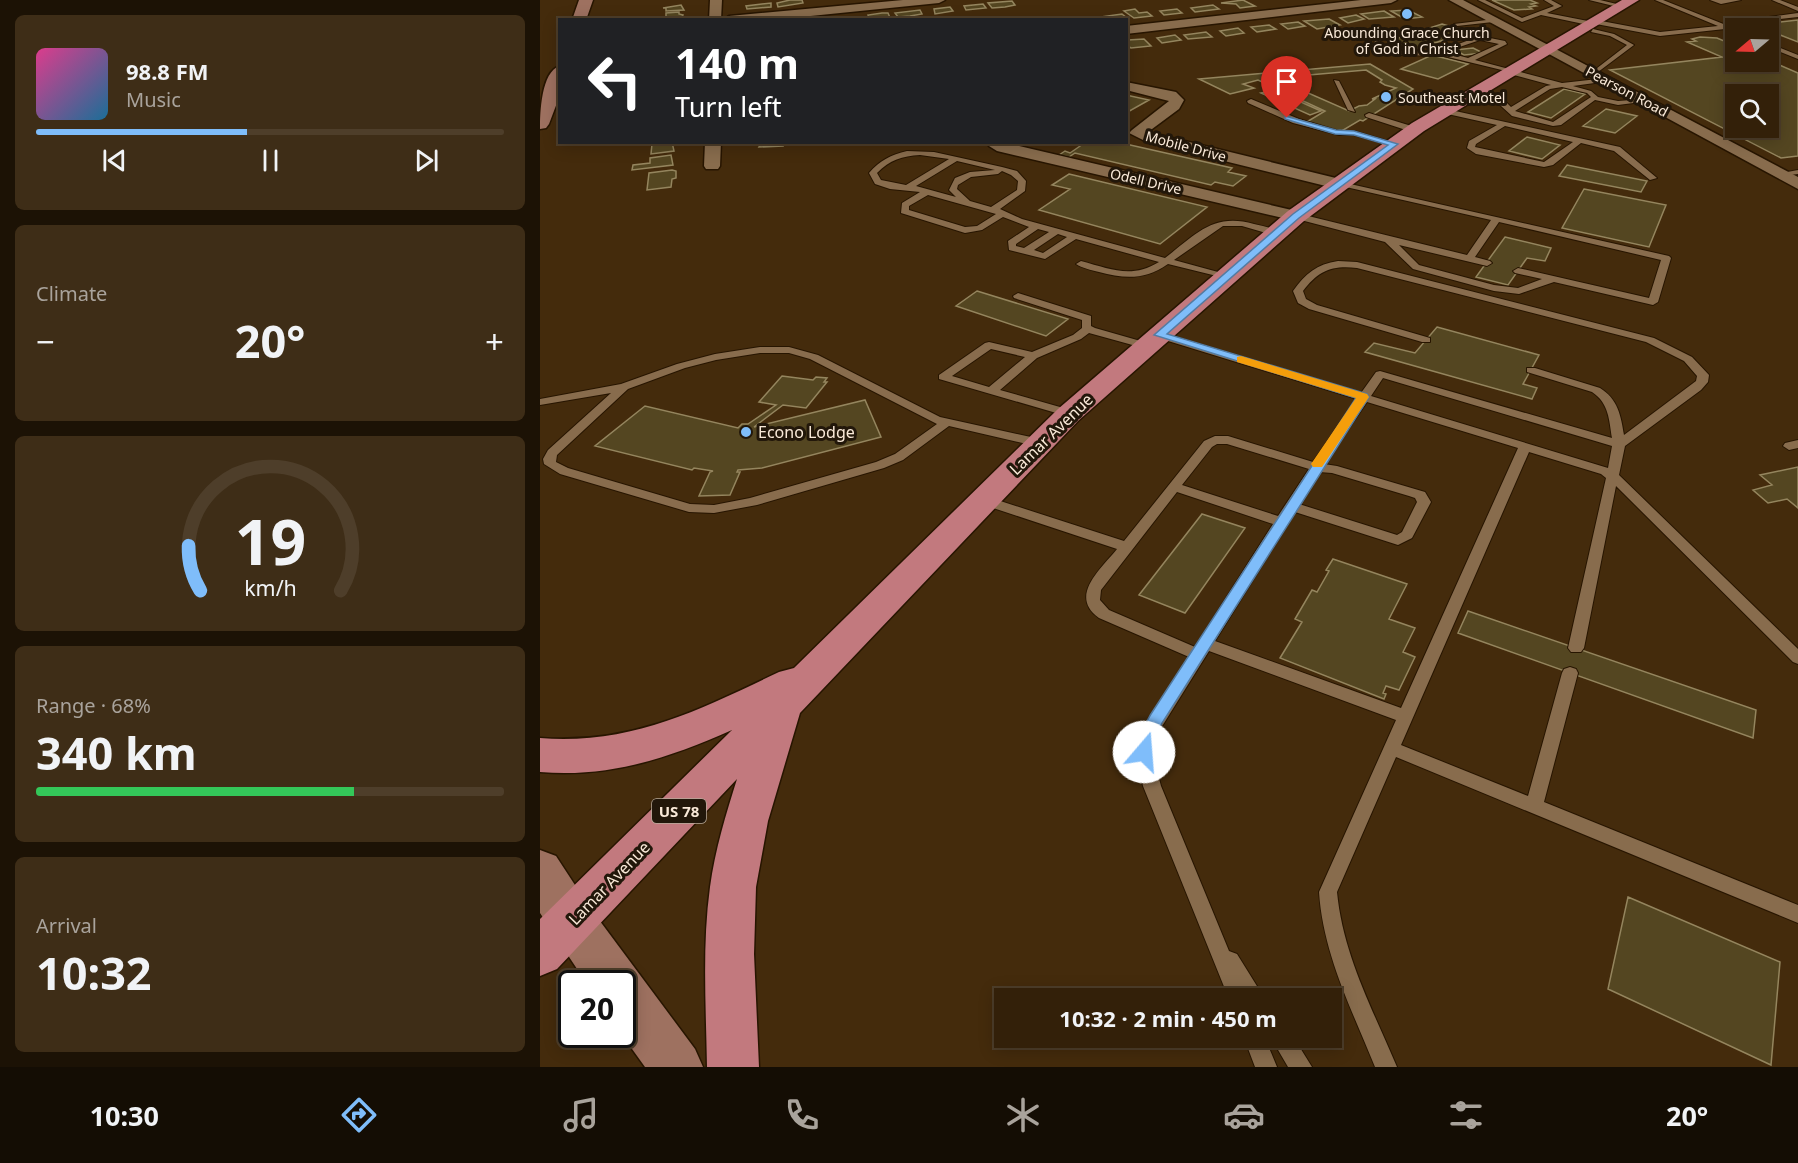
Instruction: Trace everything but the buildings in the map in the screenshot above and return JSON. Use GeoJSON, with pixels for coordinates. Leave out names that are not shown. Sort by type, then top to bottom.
{"type":"FeatureCollection","features":[{"type":"Feature","properties":{"kind":"highway","name":"Lamar Avenue"},"geometry":{"type":"LineString","coordinates":[[556,936],[1070,413],[1286,224],[1404,137],[1627,3]]}},
{"type":"Feature","properties":{"kind":"highway"},"geometry":{"type":"LineString","coordinates":[[540,755],[565,760],[599,756],[644,745],[712,722],[800,687]]}},
{"type":"Feature","properties":{"kind":"highway"},"geometry":{"type":"LineString","coordinates":[[734,1067],[730,944],[733,888],[743,835],[761,766],[800,687]]}},
{"type":"Feature","properties":{"kind":"main road"},"geometry":{"type":"LineString","coordinates":[[580,18],[586,0]]}},
{"type":"Feature","properties":{"kind":"main road"},"geometry":{"type":"LineString","coordinates":[[540,124],[558,76]]}},
{"type":"Feature","properties":{"kind":"main road"},"geometry":{"type":"LineString","coordinates":[[540,871],[556,936],[599,970]]}},
{"type":"Feature","properties":{"kind":"main road"},"geometry":{"type":"LineString","coordinates":[[636,1011],[677,1067]]}},
{"type":"Feature","properties":{"kind":"street"},"geometry":{"type":"LineString","coordinates":[[715,18],[716,0]]}},
{"type":"Feature","properties":{"kind":"street"},"geometry":{"type":"LineString","coordinates":[[750,18],[939,0]]}},
{"type":"Feature","properties":{"kind":"street"},"geometry":{"type":"LineString","coordinates":[[1279,0],[1295,11]]}},
{"type":"Feature","properties":{"kind":"street"},"geometry":{"type":"LineString","coordinates":[[1128,30],[1391,0]]}},
{"type":"Feature","properties":{"kind":"street","name":"Pearson Road"},"geometry":{"type":"LineString","coordinates":[[1459,2],[1798,184]]}},
{"type":"Feature","properties":{"kind":"street","name":"Mobile Drive"},"geometry":{"type":"LineString","coordinates":[[1128,86],[1171,95],[1177,100],[1174,106],[1137,133],[1152,139],[1339,183]]}},
{"type":"Feature","properties":{"kind":"street"},"geometry":{"type":"LineString","coordinates":[[712,166],[713,144]]}},
{"type":"Feature","properties":{"kind":"street","name":"Odell Drive"},"geometry":{"type":"LineString","coordinates":[[996,147],[1230,200],[1286,224]]}},
{"type":"Feature","properties":{"kind":"street"},"geometry":{"type":"LineString","coordinates":[[1230,200],[1274,168]]}},
{"type":"Feature","properties":{"kind":"lane"},"geometry":{"type":"LineString","coordinates":[[1459,2],[1482,1],[1517,19],[1559,6],[1547,0]]}},
{"type":"Feature","properties":{"kind":"lane"},"geometry":{"type":"LineString","coordinates":[[1592,0],[1627,3]]}},
{"type":"Feature","properties":{"kind":"lane"},"geometry":{"type":"LineString","coordinates":[[1658,0],[1725,27]]}},
{"type":"Feature","properties":{"kind":"lane"},"geometry":{"type":"LineString","coordinates":[[1713,0],[1721,2],[1738,0]]}},
{"type":"Feature","properties":{"kind":"lane"},"geometry":{"type":"LineString","coordinates":[[1775,0],[1798,9]]}},
{"type":"Feature","properties":{"kind":"lane"},"geometry":{"type":"LineString","coordinates":[[1540,13],[1591,25],[1660,34],[1725,27]]}},
{"type":"Feature","properties":{"kind":"lane"},"geometry":{"type":"LineString","coordinates":[[1770,18],[1798,15]]}},
{"type":"Feature","properties":{"kind":"lane"},"geometry":{"type":"LineString","coordinates":[[1457,24],[1493,20]]}},
{"type":"Feature","properties":{"kind":"lane"},"geometry":{"type":"LineString","coordinates":[[1510,111],[1546,88],[1600,77],[1631,45],[1591,25]]}},
{"type":"Feature","properties":{"kind":"lane"},"geometry":{"type":"LineString","coordinates":[[1381,37],[1374,44],[1407,54],[1438,53],[1469,60],[1589,92],[1595,96],[1594,98]]}},
{"type":"Feature","properties":{"kind":"lane"},"geometry":{"type":"LineString","coordinates":[[1438,53],[1480,38],[1505,43],[1469,60]]}},
{"type":"Feature","properties":{"kind":"lane"},"geometry":{"type":"LineString","coordinates":[[1779,49],[1798,57]]}},
{"type":"Feature","properties":{"kind":"lane"},"geometry":{"type":"LineString","coordinates":[[1336,81],[1352,110]]}},
{"type":"Feature","properties":{"kind":"lane"},"geometry":{"type":"LineString","coordinates":[[1473,96],[1503,103],[1510,111],[1557,123],[1594,98],[1620,104],[1645,101]]}},
{"type":"Feature","properties":{"kind":"lane"},"geometry":{"type":"LineString","coordinates":[[1251,101],[1296,122],[1339,133],[1404,137]]}},
{"type":"Feature","properties":{"kind":"lane"},"geometry":{"type":"LineString","coordinates":[[1446,111],[1619,150],[1653,177]]}},
{"type":"Feature","properties":{"kind":"lane"},"geometry":{"type":"LineString","coordinates":[[1369,115],[1404,137]]}},
{"type":"Feature","properties":{"kind":"lane"},"geometry":{"type":"LineString","coordinates":[[1503,124],[1472,144],[1471,148],[1479,152],[1544,165],[1550,164],[1579,141]]}},
{"type":"Feature","properties":{"kind":"lane"},"geometry":{"type":"LineString","coordinates":[[927,192],[905,205],[904,211],[965,230],[979,228],[998,212],[1021,191],[1022,182],[1012,172],[932,153],[907,155],[886,163],[873,173],[874,178],[883,184],[927,192],[998,212],[1036,226],[1226,277]]}},
{"type":"Feature","properties":{"kind":"lane"},"geometry":{"type":"LineString","coordinates":[[907,188],[956,159]]}},
{"type":"Feature","properties":{"kind":"lane"},"geometry":{"type":"LineString","coordinates":[[967,203],[953,190],[953,184],[957,180],[981,173],[1012,172]]}},
{"type":"Feature","properties":{"kind":"lane"},"geometry":{"type":"LineString","coordinates":[[1781,174],[1798,172]]}},
{"type":"Feature","properties":{"kind":"lane"},"geometry":{"type":"LineString","coordinates":[[1339,183],[1666,258],[1653,302],[1518,271]]}},
{"type":"Feature","properties":{"kind":"lane"},"geometry":{"type":"LineString","coordinates":[[1469,259],[1496,220]]}},
{"type":"Feature","properties":{"kind":"lane"},"geometry":{"type":"LineString","coordinates":[[1081,264],[1130,277],[1144,275],[1220,223],[1234,222],[1286,224],[1388,240],[1488,263]]}},
{"type":"Feature","properties":{"kind":"lane"},"geometry":{"type":"LineString","coordinates":[[1036,226],[1010,244],[1012,248],[1040,256],[1049,255],[1074,236]]}},
{"type":"Feature","properties":{"kind":"lane"},"geometry":{"type":"LineString","coordinates":[[1025,252],[1057,231]]}},
{"type":"Feature","properties":{"kind":"lane"},"geometry":{"type":"LineString","coordinates":[[1388,240],[1416,267],[1494,288],[1519,291],[1553,279]]}},
{"type":"Feature","properties":{"kind":"lane"},"geometry":{"type":"LineString","coordinates":[[1426,340],[1313,307],[1302,301],[1298,291],[1317,270],[1331,265],[1351,264],[1650,340],[1688,359],[1703,375],[1702,382],[1618,444]]}},
{"type":"Feature","properties":{"kind":"lane"},"geometry":{"type":"LineString","coordinates":[[1018,296],[1087,318],[1087,329]]}},
{"type":"Feature","properties":{"kind":"lane"},"geometry":{"type":"LineString","coordinates":[[991,391],[1033,356],[1077,337],[1087,329],[1153,341],[1363,397],[1598,468],[1612,476],[1798,658]]}},
{"type":"Feature","properties":{"kind":"lane"},"geometry":{"type":"LineString","coordinates":[[1033,356],[989,345],[943,377],[1070,413]]}},
{"type":"Feature","properties":{"kind":"lane"},"geometry":{"type":"LineString","coordinates":[[540,402],[624,387],[705,359],[748,352],[789,350],[814,357],[920,414],[946,423],[1040,443]]}},
{"type":"Feature","properties":{"kind":"lane"},"geometry":{"type":"LineString","coordinates":[[1531,370],[1596,390],[1605,394],[1612,405],[1618,444],[1576,648]]}},
{"type":"Feature","properties":{"kind":"lane"},"geometry":{"type":"LineString","coordinates":[[1234,988],[1152,786],[1144,752],[1148,735],[1156,719],[1363,397],[1380,374],[1618,444]]}},
{"type":"Feature","properties":{"kind":"lane"},"geometry":{"type":"LineString","coordinates":[[624,387],[552,453],[549,459],[550,464],[564,471],[695,510],[726,508],[880,465],[899,457],[946,423]]}},
{"type":"Feature","properties":{"kind":"lane"},"geometry":{"type":"LineString","coordinates":[[1291,506],[1398,540],[1407,535],[1424,504],[1422,498],[1417,494],[1228,440],[1215,440],[1206,447],[1126,547],[1094,588],[1091,598],[1095,606],[1104,614],[1404,716]]}},
{"type":"Feature","properties":{"kind":"lane"},"geometry":{"type":"LineString","coordinates":[[1386,1067],[1335,941],[1328,913],[1328,892],[1525,446]]}},
{"type":"Feature","properties":{"kind":"lane"},"geometry":{"type":"LineString","coordinates":[[1174,488],[1281,522]]}},
{"type":"Feature","properties":{"kind":"lane"},"geometry":{"type":"LineString","coordinates":[[983,500],[1126,547]]}},
{"type":"Feature","properties":{"kind":"lane"},"geometry":{"type":"LineString","coordinates":[[1534,806],[1570,673]]}},
{"type":"Feature","properties":{"kind":"lane"},"geometry":{"type":"LineString","coordinates":[[1391,748],[1798,914]]}},
{"type":"Feature","properties":{"kind":"lane"},"geometry":{"type":"LineString","coordinates":[[1213,936],[1248,988]]}},
{"type":"Feature","properties":{"kind":"lane"},"geometry":{"type":"LineString","coordinates":[[1258,1048],[1266,1067]]}},
{"type":"Feature","properties":{"kind":"lane"},"geometry":{"type":"LineString","coordinates":[[1288,1048],[1301,1067]]}},
{"type":"Feature","properties":{"kind":"slow traffic"},"geometry":{"type":"LineString","coordinates":[[1241,360],[1363,397],[1318,464]]}},
{"type":"Feature","properties":{"kind":"place","name":"Abounding Grace Church of God in Christ"},"geometry":{"type":"Point","coordinates":[1407,14]}},
{"type":"Feature","properties":{"kind":"place","name":"Southeast Motel"},"geometry":{"type":"Point","coordinates":[1386,97]}},
{"type":"Feature","properties":{"kind":"place","name":"Econo Lodge"},"geometry":{"type":"Point","coordinates":[746,432]}},
{"type":"Feature","properties":{"kind":"route"},"geometry":{"type":"LineString","coordinates":[[1144,752],[1148,735],[1156,719],[1363,397],[1159,335],[1296,216],[1394,144],[1354,133],[1335,132],[1287,118]]}}]}
